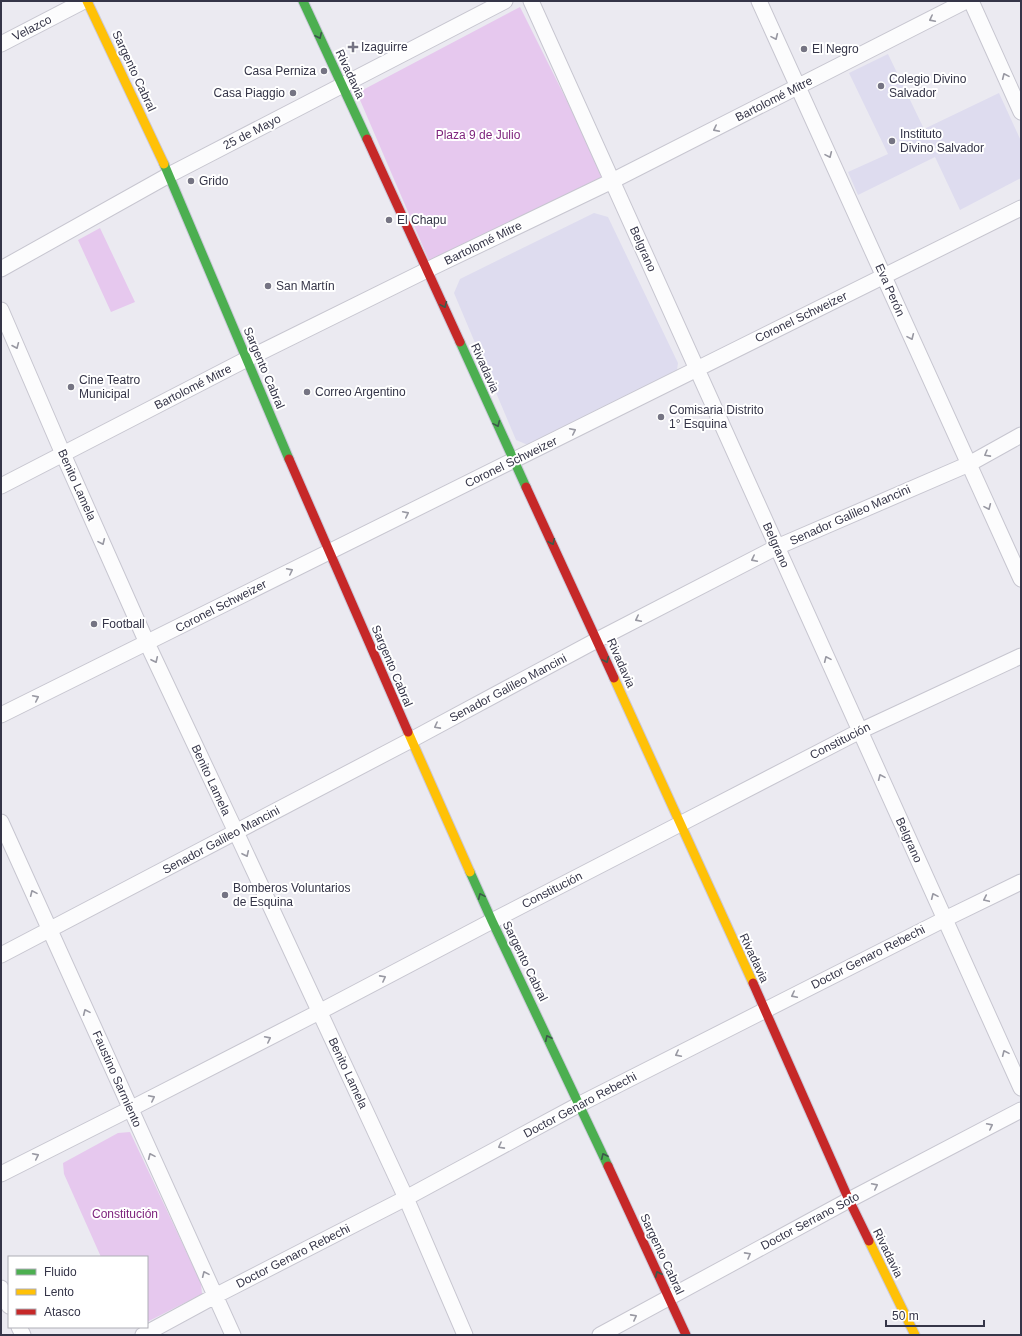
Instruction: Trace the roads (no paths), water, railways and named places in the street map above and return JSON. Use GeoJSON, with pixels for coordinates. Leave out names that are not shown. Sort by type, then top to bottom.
{"type":"FeatureCollection","features":[{"type":"Feature","properties":{"kind":"street","name":"Velazco"},"geometry":{"type":"LineString","coordinates":[[1,44],[84,1]]}},
{"type":"Feature","properties":{"kind":"street","name":"Sargento Cabral"},"geometry":{"type":"LineString","coordinates":[[87,1],[169,175],[329,552],[411,740],[492,920],[580,1104],[686,1335]]}},
{"type":"Feature","properties":{"kind":"street","name":"Rivadavia"},"geometry":{"type":"LineString","coordinates":[[303,1],[597,640],[765,1010],[849,1200],[915,1335]]}},
{"type":"Feature","properties":{"kind":"street","name":"25 de Mayo"},"geometry":{"type":"LineString","coordinates":[[1,269],[169,175],[505,1]]}},
{"type":"Feature","properties":{"kind":"street","name":"Belgrano"},"geometry":{"type":"LineString","coordinates":[[531,1],[1021,1088]]}},
{"type":"Feature","properties":{"kind":"street","name":"Eva Perón"},"geometry":{"type":"LineString","coordinates":[[759,1],[1021,578]]}},
{"type":"Feature","properties":{"kind":"street","name":"Bartolomé Mitre"},"geometry":{"type":"LineString","coordinates":[[1,486],[247,359],[612,182],[966,1]]}},
{"type":"Feature","properties":{"kind":"street"},"geometry":{"type":"LineString","coordinates":[[970,1],[1021,112]]}},
{"type":"Feature","properties":{"kind":"street","name":"Coronel Schweizer"},"geometry":{"type":"LineString","coordinates":[[1,716],[1021,208]]}},
{"type":"Feature","properties":{"kind":"street","name":"Benito Lamela"},"geometry":{"type":"LineString","coordinates":[[1,310],[147,643],[406,1198],[466,1335]]}},
{"type":"Feature","properties":{"kind":"street","name":"Senador Galileo Mancini"},"geometry":{"type":"LineString","coordinates":[[1,955],[411,740],[597,640],[777,547],[969,464],[1021,435]]}},
{"type":"Feature","properties":{"kind":"street","name":"Constitución"},"geometry":{"type":"LineString","coordinates":[[1,1174],[319,1012],[492,920],[860,731],[1021,656]]}},
{"type":"Feature","properties":{"kind":"street","name":"Faustino Sarmiento"},"geometry":{"type":"LineString","coordinates":[[1,822],[233,1335]]}},
{"type":"Feature","properties":{"kind":"street","name":"Doctor Genaro Rebechi"},"geometry":{"type":"LineString","coordinates":[[143,1335],[215,1296],[406,1198],[580,1104],[1021,882]]}},
{"type":"Feature","properties":{"kind":"street","name":"Doctor Serrano Soto"},"geometry":{"type":"LineString","coordinates":[[600,1335],[849,1200],[1021,1110]]}},
{"type":"Feature","properties":{"kind":"street"},"geometry":{"type":"LineString","coordinates":[[1,1288],[8,1304]]}},
{"type":"Feature","properties":{"kind":"place","name":"Izaguirre"},"geometry":{"type":"Point","coordinates":[353,47]}},
{"type":"Feature","properties":{"kind":"place","name":"El Negro"},"geometry":{"type":"Point","coordinates":[804,49]}},
{"type":"Feature","properties":{"kind":"place","name":"Casa Perniza"},"geometry":{"type":"Point","coordinates":[324,71]}},
{"type":"Feature","properties":{"kind":"place","name":"Colegio Divino Salvador"},"geometry":{"type":"Point","coordinates":[881,86]}},
{"type":"Feature","properties":{"kind":"place","name":"Casa Piaggio"},"geometry":{"type":"Point","coordinates":[293,93]}},
{"type":"Feature","properties":{"kind":"place","name":"Instituto Divino Salvador"},"geometry":{"type":"Point","coordinates":[892,141]}},
{"type":"Feature","properties":{"kind":"place","name":"Grido"},"geometry":{"type":"Point","coordinates":[191,181]}},
{"type":"Feature","properties":{"kind":"place","name":"El Chapu"},"geometry":{"type":"Point","coordinates":[389,220]}},
{"type":"Feature","properties":{"kind":"place","name":"San Martín"},"geometry":{"type":"Point","coordinates":[268,286]}},
{"type":"Feature","properties":{"kind":"place","name":"Cine Teatro Municipal"},"geometry":{"type":"Point","coordinates":[71,387]}},
{"type":"Feature","properties":{"kind":"place","name":"Correo Argentino"},"geometry":{"type":"Point","coordinates":[307,392]}},
{"type":"Feature","properties":{"kind":"place","name":"Comisaria Distrito 1° Esquina"},"geometry":{"type":"Point","coordinates":[661,417]}},
{"type":"Feature","properties":{"kind":"place","name":"Football"},"geometry":{"type":"Point","coordinates":[94,624]}},
{"type":"Feature","properties":{"kind":"place","name":"Bomberos Voluntarios de Esquina"},"geometry":{"type":"Point","coordinates":[225,895]}},
{"type":"Feature","properties":{"kind":"park label","name":"Plaza 9 de Julio"},"geometry":{"type":"Point","coordinates":[478,135]}}]}
